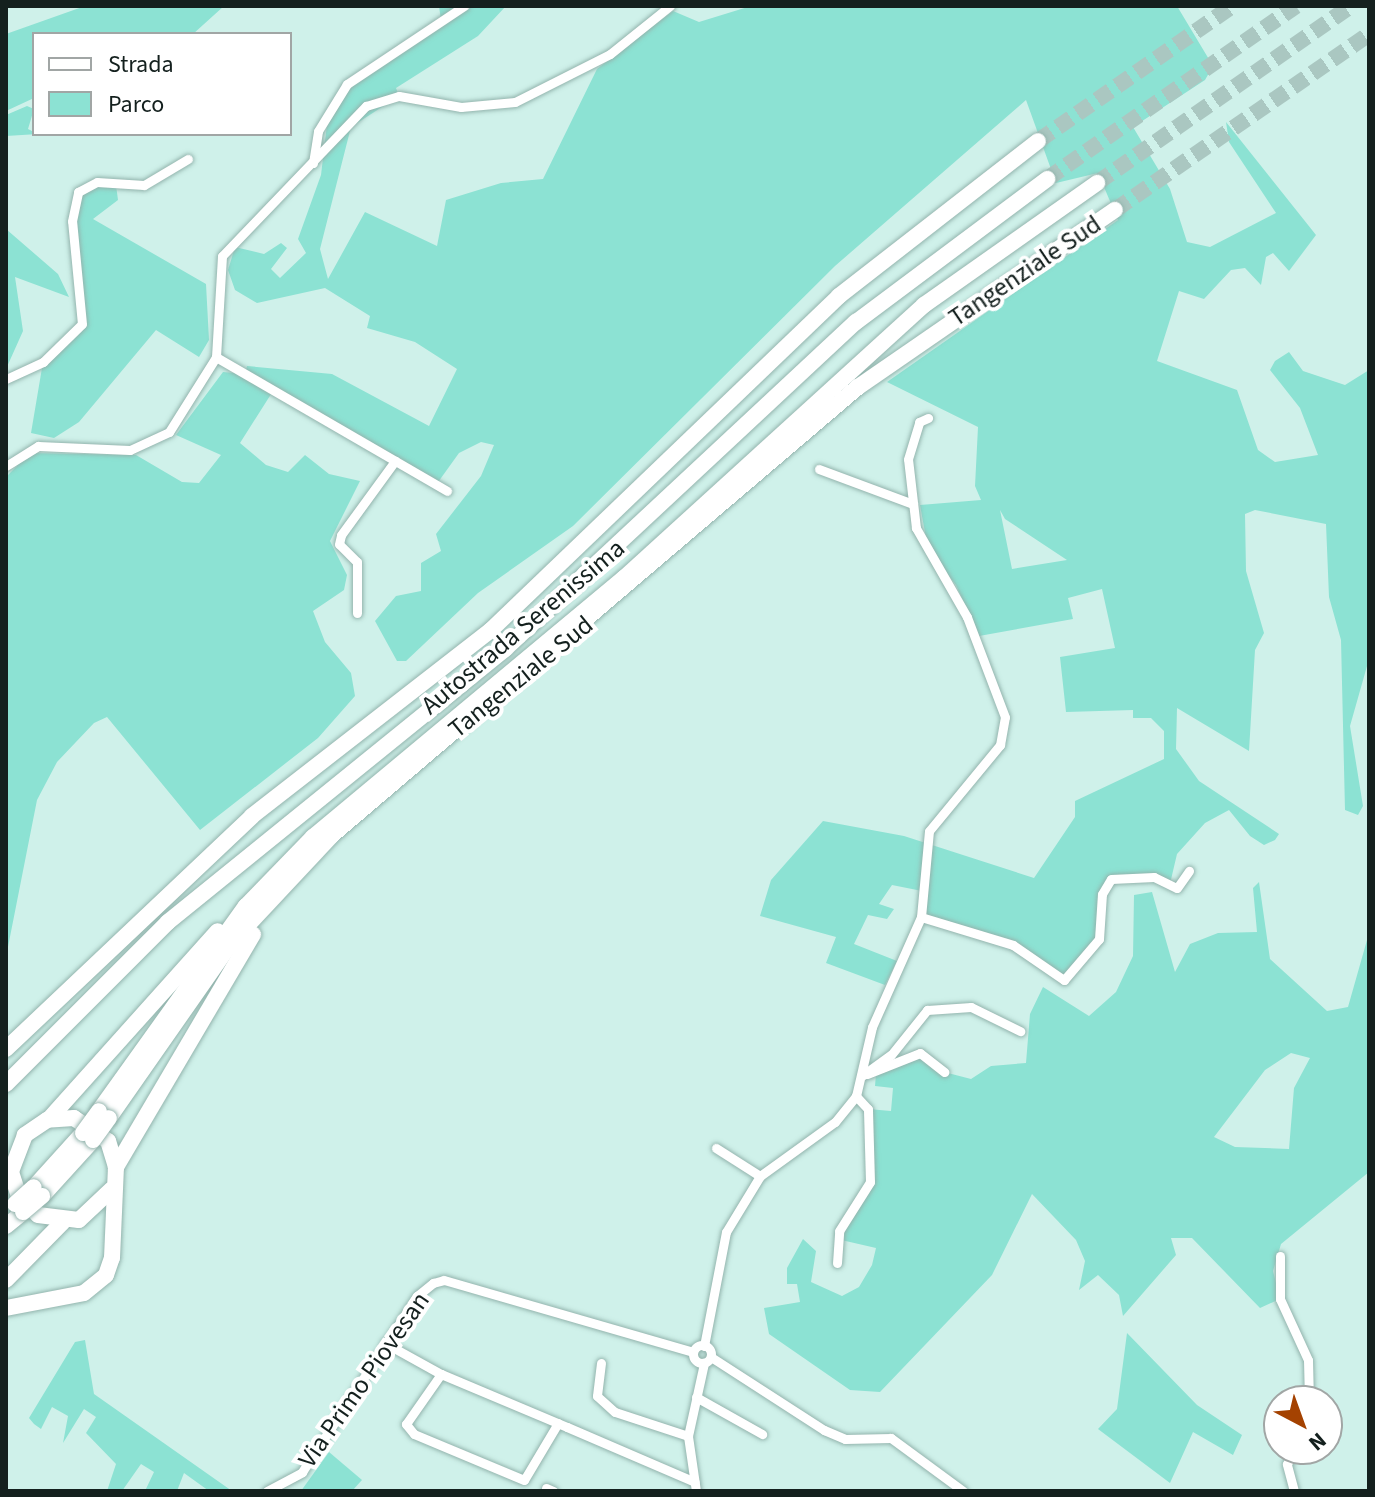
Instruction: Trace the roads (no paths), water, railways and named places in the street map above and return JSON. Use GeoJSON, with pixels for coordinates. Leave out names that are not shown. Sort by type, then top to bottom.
{"type":"FeatureCollection","features":[{"type":"Feature","properties":{"kind":"highway","name":"Autostrada Serenissima"},"geometry":{"type":"LineString","coordinates":[[6,1049],[252,816],[514,609],[839,296],[1038,141]]}},
{"type":"Feature","properties":{"kind":"highway","name":"Autostrada Serenissima"},"geometry":{"type":"LineString","coordinates":[[6,1084],[168,922],[505,649],[825,348],[1047,179]]}},
{"type":"Feature","properties":{"kind":"highway","name":"Tangenziale Sud"},"geometry":{"type":"LineString","coordinates":[[104,1114],[246,906],[344,808],[624,578],[847,370],[1008,242],[1097,183]]}},
{"type":"Feature","properties":{"kind":"highway","name":"Tangenziale Sud"},"geometry":{"type":"LineString","coordinates":[[6,1226],[15,1209],[38,1191],[88,1136],[232,942],[311,855],[858,387],[1115,210]]}},
{"type":"Feature","properties":{"kind":"highway"},"geometry":{"type":"LineString","coordinates":[[6,1308],[84,1293],[106,1275],[112,1249],[112,1189],[116,1167],[209,999],[311,855]]}},
{"type":"Feature","properties":{"kind":"highway"},"geometry":{"type":"LineString","coordinates":[[112,1249],[100,1226],[38,1215],[19,1197],[9,1163],[25,1135],[47,1120],[159,990],[246,906]]}},
{"type":"Feature","properties":{"kind":"highway"},"geometry":{"type":"LineString","coordinates":[[47,1120],[88,1123],[108,1141],[116,1167]]}},
{"type":"Feature","properties":{"kind":"highway"},"geometry":{"type":"LineString","coordinates":[[6,1280],[71,1221],[112,1189]]}},
{"type":"Feature","properties":{"kind":"street"},"geometry":{"type":"LineString","coordinates":[[313,164],[318,131],[347,84],[464,6]]}},
{"type":"Feature","properties":{"kind":"street"},"geometry":{"type":"LineString","coordinates":[[6,466],[38,446],[152,446],[185,411],[216,357],[222,256],[313,164],[350,117],[379,98],[461,107],[515,102],[610,54],[670,6]]}},
{"type":"Feature","properties":{"kind":"street"},"geometry":{"type":"LineString","coordinates":[[6,379],[43,362],[82,324],[72,221],[78,192],[97,182],[144,185],[188,159]]}},
{"type":"Feature","properties":{"kind":"street"},"geometry":{"type":"LineString","coordinates":[[216,357],[447,491]]}},
{"type":"Feature","properties":{"kind":"street"},"geometry":{"type":"LineString","coordinates":[[695,1486],[688,1436],[707,1360],[704,1346],[726,1232],[760,1176],[835,1122],[856,1096],[872,1027],[921,917],[929,831],[992,762],[1005,717],[967,617],[922,546],[908,459],[919,422],[928,418]]}},
{"type":"Feature","properties":{"kind":"street"},"geometry":{"type":"LineString","coordinates":[[357,613],[357,562],[339,544],[341,535],[395,461]]}},
{"type":"Feature","properties":{"kind":"street"},"geometry":{"type":"LineString","coordinates":[[819,469],[913,504]]}},
{"type":"Feature","properties":{"kind":"street"},"geometry":{"type":"LineString","coordinates":[[921,917],[1013,945],[1064,980],[1099,939],[1102,894],[1111,879],[1154,877],[1177,888],[1189,871]]}},
{"type":"Feature","properties":{"kind":"street"},"geometry":{"type":"LineString","coordinates":[[863,1075],[891,1055],[927,1010],[971,1007],[1020,1031]]}},
{"type":"Feature","properties":{"kind":"street"},"geometry":{"type":"LineString","coordinates":[[863,1075],[920,1053],[944,1072]]}},
{"type":"Feature","properties":{"kind":"street"},"geometry":{"type":"LineString","coordinates":[[837,1263],[839,1231],[870,1182],[868,1109],[856,1096]]}},
{"type":"Feature","properties":{"kind":"street"},"geometry":{"type":"LineString","coordinates":[[716,1148],[760,1176]]}},
{"type":"Feature","properties":{"kind":"street"},"geometry":{"type":"LineString","coordinates":[[1280,1256],[1280,1299],[1308,1360],[1309,1385]]}},
{"type":"Feature","properties":{"kind":"street","name":"Via Primo Piovesan"},"geometry":{"type":"LineString","coordinates":[[267,1491],[302,1472],[385,1343],[424,1289],[444,1280],[693,1352]]}},
{"type":"Feature","properties":{"kind":"street"},"geometry":{"type":"LineString","coordinates":[[385,1343],[420,1365],[695,1486]]}},
{"type":"Feature","properties":{"kind":"street"},"geometry":{"type":"LineString","coordinates":[[693,1352],[704,1346]]}},
{"type":"Feature","properties":{"kind":"street"},"geometry":{"type":"LineString","coordinates":[[693,1352],[824,1430],[845,1439],[891,1438],[963,1491]]}},
{"type":"Feature","properties":{"kind":"street"},"geometry":{"type":"LineString","coordinates":[[601,1363],[597,1396],[615,1412],[688,1436]]}},
{"type":"Feature","properties":{"kind":"street"},"geometry":{"type":"LineString","coordinates":[[420,1365],[430,1383]]}},
{"type":"Feature","properties":{"kind":"street"},"geometry":{"type":"LineString","coordinates":[[441,1374],[430,1383],[406,1420],[409,1431],[524,1480],[562,1425]]}},
{"type":"Feature","properties":{"kind":"street"},"geometry":{"type":"LineString","coordinates":[[696,1397],[762,1434]]}},
{"type":"Feature","properties":{"kind":"street"},"geometry":{"type":"LineString","coordinates":[[1287,1465],[1294,1491]]}},
{"type":"Feature","properties":{"kind":"tunnel"},"geometry":{"type":"LineString","coordinates":[[1038,141],[1232,6]]}},
{"type":"Feature","properties":{"kind":"tunnel"},"geometry":{"type":"LineString","coordinates":[[1047,179],[1296,6]]}},
{"type":"Feature","properties":{"kind":"tunnel"},"geometry":{"type":"LineString","coordinates":[[1097,183],[1351,6]]}},
{"type":"Feature","properties":{"kind":"tunnel"},"geometry":{"type":"LineString","coordinates":[[1115,210],[1369,34]]}}]}
